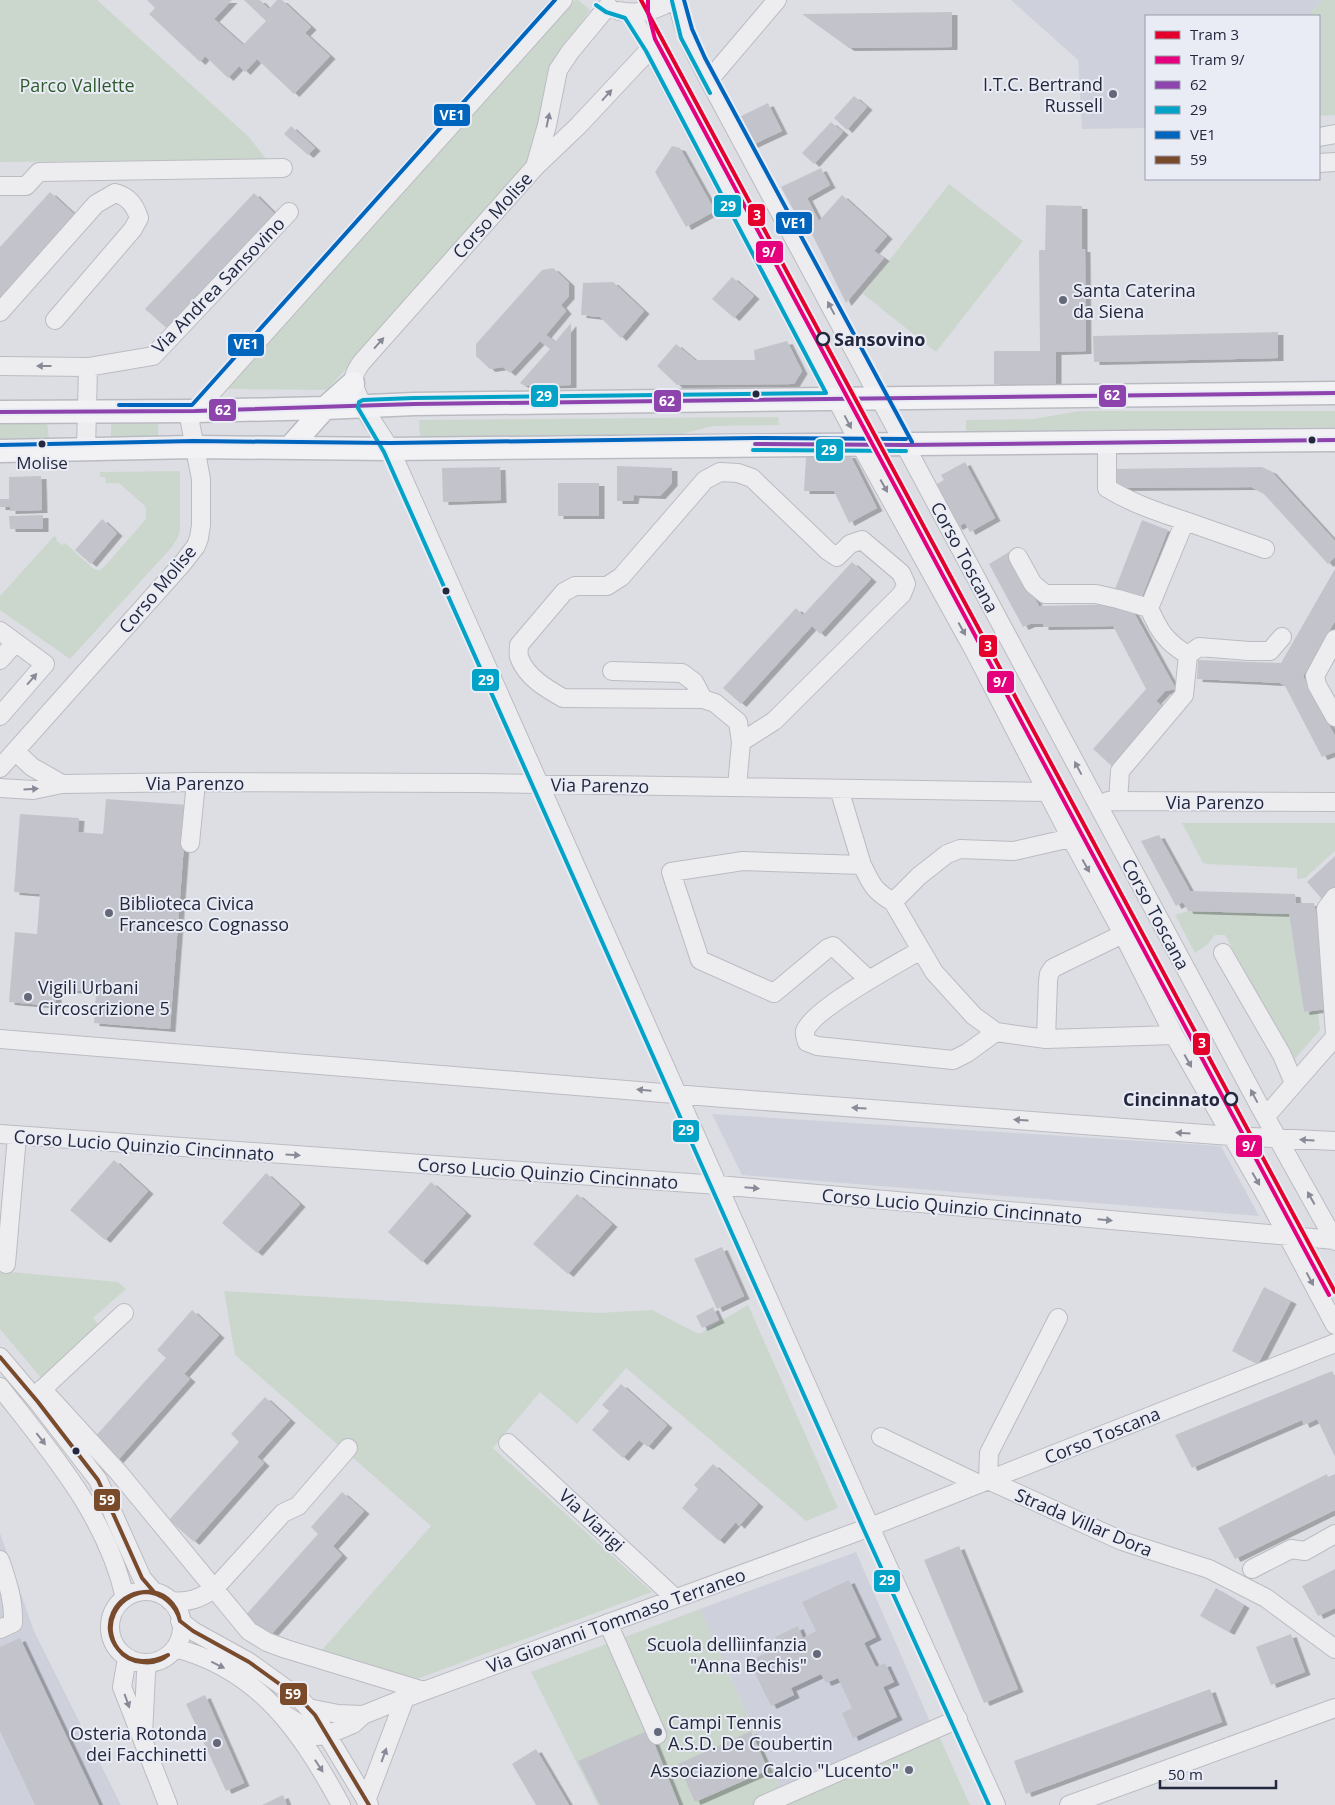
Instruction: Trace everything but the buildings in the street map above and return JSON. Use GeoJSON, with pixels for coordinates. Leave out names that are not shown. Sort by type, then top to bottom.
{"type":"FeatureCollection","features":[{"type":"Feature","properties":{"kind":"main road"},"geometry":{"type":"LineString","coordinates":[[290,447],[325,408],[353,383]]}},
{"type":"Feature","properties":{"kind":"main road"},"geometry":{"type":"LineString","coordinates":[[0,412],[195,411],[423,404],[1335,393]]}},
{"type":"Feature","properties":{"kind":"main road"},"geometry":{"type":"LineString","coordinates":[[0,451],[194,447],[390,448],[906,445],[1335,440]]}},
{"type":"Feature","properties":{"kind":"street"},"geometry":{"type":"LineString","coordinates":[[195,411],[563,0]]}},
{"type":"Feature","properties":{"kind":"street"},"geometry":{"type":"LineString","coordinates":[[604,3],[629,13],[655,10],[673,0]]}},
{"type":"Feature","properties":{"kind":"street","name":"Corso Toscana"},"geometry":{"type":"LineString","coordinates":[[678,0],[680,17],[685,32],[710,80],[1096,801],[1335,1240]]}},
{"type":"Feature","properties":{"kind":"street"},"geometry":{"type":"LineString","coordinates":[[710,80],[776,0]]}},
{"type":"Feature","properties":{"kind":"street","name":"Corso Molise"},"geometry":{"type":"LineString","coordinates":[[353,383],[355,372],[361,363],[535,167],[547,125],[558,70],[604,3]]}},
{"type":"Feature","properties":{"kind":"street","name":"Corso Toscana"},"geometry":{"type":"LineString","coordinates":[[629,13],[650,48],[860,444],[966,637],[1123,934],[1174,1036],[1335,1325]]}},
{"type":"Feature","properties":{"kind":"street"},"geometry":{"type":"LineString","coordinates":[[535,167],[575,130],[650,48]]}},
{"type":"Feature","properties":{"kind":"street"},"geometry":{"type":"LineString","coordinates":[[1320,137],[1335,134]]}},
{"type":"Feature","properties":{"kind":"street"},"geometry":{"type":"LineString","coordinates":[[1320,163],[1335,162]]}},
{"type":"Feature","properties":{"kind":"street"},"geometry":{"type":"LineString","coordinates":[[0,186],[26,186],[39,172],[283,168]]}},
{"type":"Feature","properties":{"kind":"street"},"geometry":{"type":"LineString","coordinates":[[0,312],[96,204],[115,193],[124,195],[136,207],[139,218],[134,229],[55,320]]}},
{"type":"Feature","properties":{"kind":"street","name":"Via Andrea Sansovino"},"geometry":{"type":"LineString","coordinates":[[0,366],[88,367],[154,356],[288,212]]}},
{"type":"Feature","properties":{"kind":"street"},"geometry":{"type":"LineString","coordinates":[[86,450],[88,367]]}},
{"type":"Feature","properties":{"kind":"street"},"geometry":{"type":"LineString","coordinates":[[353,383],[364,406],[390,448],[870,1527],[996,1805]]}},
{"type":"Feature","properties":{"kind":"street","name":"Corso Molise"},"geometry":{"type":"LineString","coordinates":[[5,759],[182,564],[196,546],[201,526],[201,479],[190,422],[195,411]]}},
{"type":"Feature","properties":{"kind":"street"},"geometry":{"type":"LineString","coordinates":[[1107,442],[1107,488],[1119,496],[1155,511],[1265,549]]}},
{"type":"Feature","properties":{"kind":"street"},"geometry":{"type":"LineString","coordinates":[[737,787],[741,742],[738,722],[715,703],[704,699],[563,698],[544,688],[528,672],[519,657],[519,645],[564,592],[575,586],[607,586],[621,577],[705,480],[720,472],[738,473],[752,478],[828,552],[837,557],[850,544],[862,540],[901,573],[906,584],[902,594],[774,721],[741,742]]}},
{"type":"Feature","properties":{"kind":"street"},"geometry":{"type":"LineString","coordinates":[[1184,521],[1149,608],[1157,626],[1171,646],[1188,656]]}},
{"type":"Feature","properties":{"kind":"street"},"geometry":{"type":"LineString","coordinates":[[1018,557],[1033,584],[1045,594],[1096,594],[1118,598],[1149,608]]}},
{"type":"Feature","properties":{"kind":"street"},"geometry":{"type":"LineString","coordinates":[[0,660],[5,636],[45,664],[0,716]]}},
{"type":"Feature","properties":{"kind":"street"},"geometry":{"type":"LineString","coordinates":[[1118,801],[1120,771],[1184,695],[1188,656],[1199,647],[1270,651],[1282,637]]}},
{"type":"Feature","properties":{"kind":"street"},"geometry":{"type":"LineString","coordinates":[[1335,640],[1315,676],[1317,685],[1335,717]]}},
{"type":"Feature","properties":{"kind":"street"},"geometry":{"type":"LineString","coordinates":[[612,671],[682,673],[694,682],[704,699]]}},
{"type":"Feature","properties":{"kind":"street"},"geometry":{"type":"LineString","coordinates":[[5,759],[32,767],[62,784]]}},
{"type":"Feature","properties":{"kind":"street"},"geometry":{"type":"LineString","coordinates":[[190,843],[196,782]]}},
{"type":"Feature","properties":{"kind":"street","name":"Via Parenzo"},"geometry":{"type":"LineString","coordinates":[[0,788],[33,790],[62,784],[196,782],[539,784],[1048,792]]}},
{"type":"Feature","properties":{"kind":"street"},"geometry":{"type":"LineString","coordinates":[[839,789],[862,865],[873,886],[879,893],[893,902],[934,972],[974,1016],[996,1032],[1046,1039],[1174,1036]]}},
{"type":"Feature","properties":{"kind":"street","name":"Via Parenzo"},"geometry":{"type":"LineString","coordinates":[[1096,801],[1335,802]]}},
{"type":"Feature","properties":{"kind":"street"},"geometry":{"type":"LineString","coordinates":[[893,902],[919,876],[947,854],[960,849],[1014,851],[1071,838]]}},
{"type":"Feature","properties":{"kind":"street"},"geometry":{"type":"LineString","coordinates":[[862,865],[743,861],[671,872],[700,960],[774,993],[828,948],[833,946],[869,980]]}},
{"type":"Feature","properties":{"kind":"street"},"geometry":{"type":"LineString","coordinates":[[1266,1116],[1335,1036],[1332,958],[1326,908],[1335,897]]}},
{"type":"Feature","properties":{"kind":"street"},"geometry":{"type":"LineString","coordinates":[[1046,1039],[1048,981],[1049,974],[1053,968],[1123,934]]}},
{"type":"Feature","properties":{"kind":"street"},"geometry":{"type":"LineString","coordinates":[[921,950],[869,980],[813,1019],[805,1030],[804,1035],[808,1042],[817,1046],[953,1060],[967,1053],[996,1032]]}},
{"type":"Feature","properties":{"kind":"street"},"geometry":{"type":"LineString","coordinates":[[1223,953],[1282,1055],[1294,1083]]}},
{"type":"Feature","properties":{"kind":"street"},"geometry":{"type":"LineString","coordinates":[[0,1039],[677,1094],[1231,1136],[1335,1141]]}},
{"type":"Feature","properties":{"kind":"street"},"geometry":{"type":"LineString","coordinates":[[6,1264],[9,1135]]}},
{"type":"Feature","properties":{"kind":"street","name":"Corso Lucio Quinzio Cincinnato"},"geometry":{"type":"LineString","coordinates":[[9,1135],[718,1185],[1335,1240]]}},
{"type":"Feature","properties":{"kind":"street"},"geometry":{"type":"LineString","coordinates":[[18,1411],[124,1313]]}},
{"type":"Feature","properties":{"kind":"street"},"geometry":{"type":"LineString","coordinates":[[983,1482],[989,1453],[1058,1318]]}},
{"type":"Feature","properties":{"kind":"street","name":"Corso Toscana"},"geometry":{"type":"LineString","coordinates":[[870,1527],[1335,1343]]}},
{"type":"Feature","properties":{"kind":"street"},"geometry":{"type":"LineString","coordinates":[[0,1357],[119,1473],[249,1631],[267,1642],[424,1691]]}},
{"type":"Feature","properties":{"kind":"street"},"geometry":{"type":"LineString","coordinates":[[0,1387],[64,1470],[80,1494],[115,1560],[125,1598]]}},
{"type":"Feature","properties":{"kind":"street"},"geometry":{"type":"LineString","coordinates":[[38,1393],[98,1480],[142,1578],[154,1592],[170,1601],[177,1610],[181,1630],[175,1648],[163,1658],[148,1663],[138,1662],[127,1658],[119,1651],[113,1641],[110,1630],[111,1619],[115,1609],[125,1598],[138,1592],[154,1592]]}},
{"type":"Feature","properties":{"kind":"street","name":"Strada Villar Dora"},"geometry":{"type":"LineString","coordinates":[[881,1437],[1122,1541],[1209,1569],[1266,1598],[1335,1649]]}},
{"type":"Feature","properties":{"kind":"street","name":"Via Viarigi"},"geometry":{"type":"LineString","coordinates":[[508,1443],[675,1598]]}},
{"type":"Feature","properties":{"kind":"street"},"geometry":{"type":"LineString","coordinates":[[170,1601],[188,1602],[202,1597],[214,1588],[283,1512],[298,1506],[348,1448]]}},
{"type":"Feature","properties":{"kind":"street","name":"Via Giovanni Tommaso Terraneo"},"geometry":{"type":"LineString","coordinates":[[327,1735],[353,1724],[363,1715],[405,1698],[870,1527]]}},
{"type":"Feature","properties":{"kind":"street"},"geometry":{"type":"LineString","coordinates":[[1252,1569],[1291,1549],[1305,1551],[1335,1534]]}},
{"type":"Feature","properties":{"kind":"street"},"geometry":{"type":"LineString","coordinates":[[0,1560],[10,1588],[13,1608],[13,1623],[0,1629]]}},
{"type":"Feature","properties":{"kind":"street"},"geometry":{"type":"LineString","coordinates":[[180,1621],[193,1632],[249,1662],[277,1681],[308,1708],[327,1735],[368,1803]]}},
{"type":"Feature","properties":{"kind":"street"},"geometry":{"type":"LineString","coordinates":[[608,1623],[657,1734]]}},
{"type":"Feature","properties":{"kind":"street"},"geometry":{"type":"LineString","coordinates":[[175,1648],[220,1666],[242,1678],[260,1692],[280,1712],[314,1758],[341,1805]]}},
{"type":"Feature","properties":{"kind":"street"},"geometry":{"type":"LineString","coordinates":[[127,1658],[122,1687],[142,1743],[168,1805]]}},
{"type":"Feature","properties":{"kind":"street"},"geometry":{"type":"LineString","coordinates":[[142,1743],[144,1688],[148,1663]]}},
{"type":"Feature","properties":{"kind":"street"},"geometry":{"type":"LineString","coordinates":[[368,1803],[405,1698]]}},
{"type":"Feature","properties":{"kind":"street","name":"Via Giovanni Tommaso Terraneo"},"geometry":{"type":"LineString","coordinates":[[308,1708],[338,1714],[363,1715]]}},
{"type":"Feature","properties":{"kind":"street"},"geometry":{"type":"LineString","coordinates":[[1069,1805],[1335,1708]]}},
{"type":"Feature","properties":{"kind":"street"},"geometry":{"type":"LineString","coordinates":[[280,1712],[303,1726],[311,1734],[317,1736],[327,1735]]}},
{"type":"Feature","properties":{"kind":"street"},"geometry":{"type":"LineString","coordinates":[[763,1805],[958,1719]]}},
{"type":"Feature","properties":{"kind":"shaded area","name":"I.T.C. Bertrand Russell"},"geometry":{"type":"Polygon","coordinates":[[[1011,0],[1322,0],[1309,15],[1145,15],[1145,128],[1082,129],[1078,60],[1011,0]]]}},
{"type":"Feature","properties":{"kind":"shaded area"},"geometry":{"type":"Polygon","coordinates":[[[712,1114],[1221,1146],[1259,1216],[742,1175],[712,1114]]]}},
{"type":"Feature","properties":{"kind":"shaded area"},"geometry":{"type":"Polygon","coordinates":[[[0,1533],[34,1631],[121,1805],[0,1805],[0,1533]]]}},
{"type":"Feature","properties":{"kind":"shaded area"},"geometry":{"type":"Polygon","coordinates":[[[856,1552],[932,1726],[781,1791],[700,1609],[856,1552]]]}},
{"type":"Feature","properties":{"kind":"green space","name":"Parco Vallette"},"geometry":{"type":"Polygon","coordinates":[[[0,0],[97,0],[249,137],[267,160],[0,162],[0,0]]]}},
{"type":"Feature","properties":{"kind":"green space"},"geometry":{"type":"Polygon","coordinates":[[[575,0],[578,0],[590,10],[548,69],[531,162],[327,390],[228,389],[575,0]]]}},
{"type":"Feature","properties":{"kind":"green space"},"geometry":{"type":"Polygon","coordinates":[[[1322,0],[1335,0],[1335,115],[1320,116],[1320,15],[1309,15],[1322,0]]]}},
{"type":"Feature","properties":{"kind":"green space"},"geometry":{"type":"Polygon","coordinates":[[[949,184],[1023,241],[936,352],[863,294],[949,184]]]}},
{"type":"Feature","properties":{"kind":"green space"},"geometry":{"type":"Polygon","coordinates":[[[1080,411],[1335,411],[1335,427],[966,431],[966,420],[1033,419],[1080,411]]]}},
{"type":"Feature","properties":{"kind":"green space"},"geometry":{"type":"Polygon","coordinates":[[[778,417],[779,425],[713,426],[682,434],[420,438],[419,420],[778,417]]]}},
{"type":"Feature","properties":{"kind":"green space"},"geometry":{"type":"Polygon","coordinates":[[[0,423],[47,423],[49,439],[0,439],[0,423]]]}},
{"type":"Feature","properties":{"kind":"green space"},"geometry":{"type":"Polygon","coordinates":[[[158,423],[158,438],[111,439],[111,424],[158,423]]]}},
{"type":"Feature","properties":{"kind":"green space"},"geometry":{"type":"Polygon","coordinates":[[[180,471],[180,531],[178,537],[172,547],[70,659],[0,610],[0,596],[54,536],[62,545],[65,543],[94,569],[99,570],[104,567],[146,519],[145,506],[119,483],[106,483],[105,477],[100,477],[100,472],[180,471]]]}},
{"type":"Feature","properties":{"kind":"green space"},"geometry":{"type":"Polygon","coordinates":[[[1182,823],[1335,823],[1335,851],[1305,878],[1297,879],[1297,868],[1207,864],[1203,863],[1182,823]]]}},
{"type":"Feature","properties":{"kind":"green space"},"geometry":{"type":"Polygon","coordinates":[[[1188,911],[1289,914],[1304,1012],[1318,1011],[1320,1030],[1293,1061],[1225,935],[1215,935],[1207,945],[1195,953],[1175,915],[1188,911]]]}},
{"type":"Feature","properties":{"kind":"green space"},"geometry":{"type":"Polygon","coordinates":[[[0,1271],[118,1282],[126,1289],[93,1318],[100,1327],[42,1379],[0,1329],[0,1271]]]}},
{"type":"Feature","properties":{"kind":"green space"},"geometry":{"type":"Polygon","coordinates":[[[224,1291],[597,1313],[652,1310],[699,1334],[748,1305],[838,1508],[806,1521],[626,1368],[577,1424],[540,1392],[493,1448],[652,1592],[417,1679],[321,1651],[431,1526],[235,1355],[224,1291]]]}},
{"type":"Feature","properties":{"kind":"green space","name":"Campi Tennis A.S.D. De Coubertin"},"geometry":{"type":"Polygon","coordinates":[[[700,1609],[781,1791],[939,1736],[970,1805],[598,1805],[531,1672],[700,1609]]]}},
{"type":"Feature","properties":{"kind":"tram line","name":"3"},"geometry":{"type":"LineString","coordinates":[[641,0],[1335,1292]]}},
{"type":"Feature","properties":{"kind":"tram line","name":"9/"},"geometry":{"type":"LineString","coordinates":[[648,0],[648,12],[655,39],[1329,1295]]}},
{"type":"Feature","properties":{"kind":"transit line","name":"VE1"},"geometry":{"type":"LineString","coordinates":[[119,405],[192,405],[555,0]]}},
{"type":"Feature","properties":{"kind":"transit line","name":"VE1"},"geometry":{"type":"LineString","coordinates":[[684,0],[692,29],[705,58],[912,442]]}},
{"type":"Feature","properties":{"kind":"transit line","name":"29"},"geometry":{"type":"LineString","coordinates":[[672,1],[681,38],[710,93]]}},
{"type":"Feature","properties":{"kind":"transit line","name":"29"},"geometry":{"type":"LineString","coordinates":[[596,5],[606,12],[625,18],[646,51],[826,393],[414,398],[363,400],[359,402],[358,408],[384,452],[864,1530],[989,1805]]}},
{"type":"Feature","properties":{"kind":"transit line","name":"62"},"geometry":{"type":"LineString","coordinates":[[0,412],[195,411],[414,404],[1335,393]]}},
{"type":"Feature","properties":{"kind":"transit line","name":"VE1"},"geometry":{"type":"LineString","coordinates":[[0,445],[194,441],[390,443],[757,438],[906,439]]}},
{"type":"Feature","properties":{"kind":"transit line","name":"62"},"geometry":{"type":"LineString","coordinates":[[755,444],[906,445],[1335,440]]}},
{"type":"Feature","properties":{"kind":"transit line","name":"29"},"geometry":{"type":"LineString","coordinates":[[753,450],[906,451]]}},
{"type":"Feature","properties":{"kind":"transit line","name":"59"},"geometry":{"type":"LineString","coordinates":[[0,1357],[38,1402],[98,1480],[142,1578],[154,1592]]}},
{"type":"Feature","properties":{"kind":"transit line","name":"59"},"geometry":{"type":"LineString","coordinates":[[118,1649],[112,1640],[110,1631],[110,1621],[113,1613],[125,1599],[134,1594],[144,1592]]}},
{"type":"Feature","properties":{"kind":"transit line","name":"59"},"geometry":{"type":"LineString","coordinates":[[118,1649],[111,1631],[114,1613],[126,1599],[144,1592]]}},
{"type":"Feature","properties":{"kind":"transit line","name":"59"},"geometry":{"type":"LineString","coordinates":[[144,1592],[157,1593],[168,1599],[176,1609],[180,1621]]}},
{"type":"Feature","properties":{"kind":"transit line","name":"59"},"geometry":{"type":"LineString","coordinates":[[144,1592],[157,1594],[167,1600],[172,1605],[180,1621]]}},
{"type":"Feature","properties":{"kind":"transit line","name":"59"},"geometry":{"type":"LineString","coordinates":[[180,1621],[193,1631],[249,1662],[299,1698],[315,1715],[369,1805]]}},
{"type":"Feature","properties":{"kind":"transit line","name":"59"},"geometry":{"type":"LineString","coordinates":[[118,1649],[129,1658],[142,1661],[155,1660],[168,1655]]}},
{"type":"Feature","properties":{"kind":"transit line","name":"59"},"geometry":{"type":"LineString","coordinates":[[118,1649],[128,1658],[142,1662],[156,1661],[168,1655]]}},
{"type":"Feature","properties":{"kind":"place","name":"I.T.C. Bertrand Russell"},"geometry":{"type":"Point","coordinates":[1113,94]}},
{"type":"Feature","properties":{"kind":"place","name":"Santa Caterina da Siena"},"geometry":{"type":"Point","coordinates":[1063,300]}},
{"type":"Feature","properties":{"kind":"place","name":"Sansovino"},"geometry":{"type":"Point","coordinates":[823,339]}},
{"type":"Feature","properties":{"kind":"place","name":"Molise"},"geometry":{"type":"Point","coordinates":[42,444]}},
{"type":"Feature","properties":{"kind":"place","name":"Biblioteca Civica Francesco Cognasso"},"geometry":{"type":"Point","coordinates":[109,913]}},
{"type":"Feature","properties":{"kind":"place","name":"Vigili Urbani Circoscrizione 5"},"geometry":{"type":"Point","coordinates":[28,997]}},
{"type":"Feature","properties":{"kind":"place","name":"Cincinnato"},"geometry":{"type":"Point","coordinates":[1231,1099]}},
{"type":"Feature","properties":{"kind":"place","name":"Scuola dellìinfanzia \"Anna Bechis\""},"geometry":{"type":"Point","coordinates":[817,1654]}},
{"type":"Feature","properties":{"kind":"place","name":"Campi Tennis A.S.D. De Coubertin"},"geometry":{"type":"Point","coordinates":[658,1732]}},
{"type":"Feature","properties":{"kind":"place","name":"Osteria Rotonda dei Facchinetti"},"geometry":{"type":"Point","coordinates":[217,1743]}},
{"type":"Feature","properties":{"kind":"place","name":"Associazione Calcio \"Lucento\""},"geometry":{"type":"Point","coordinates":[909,1770]}}]}
